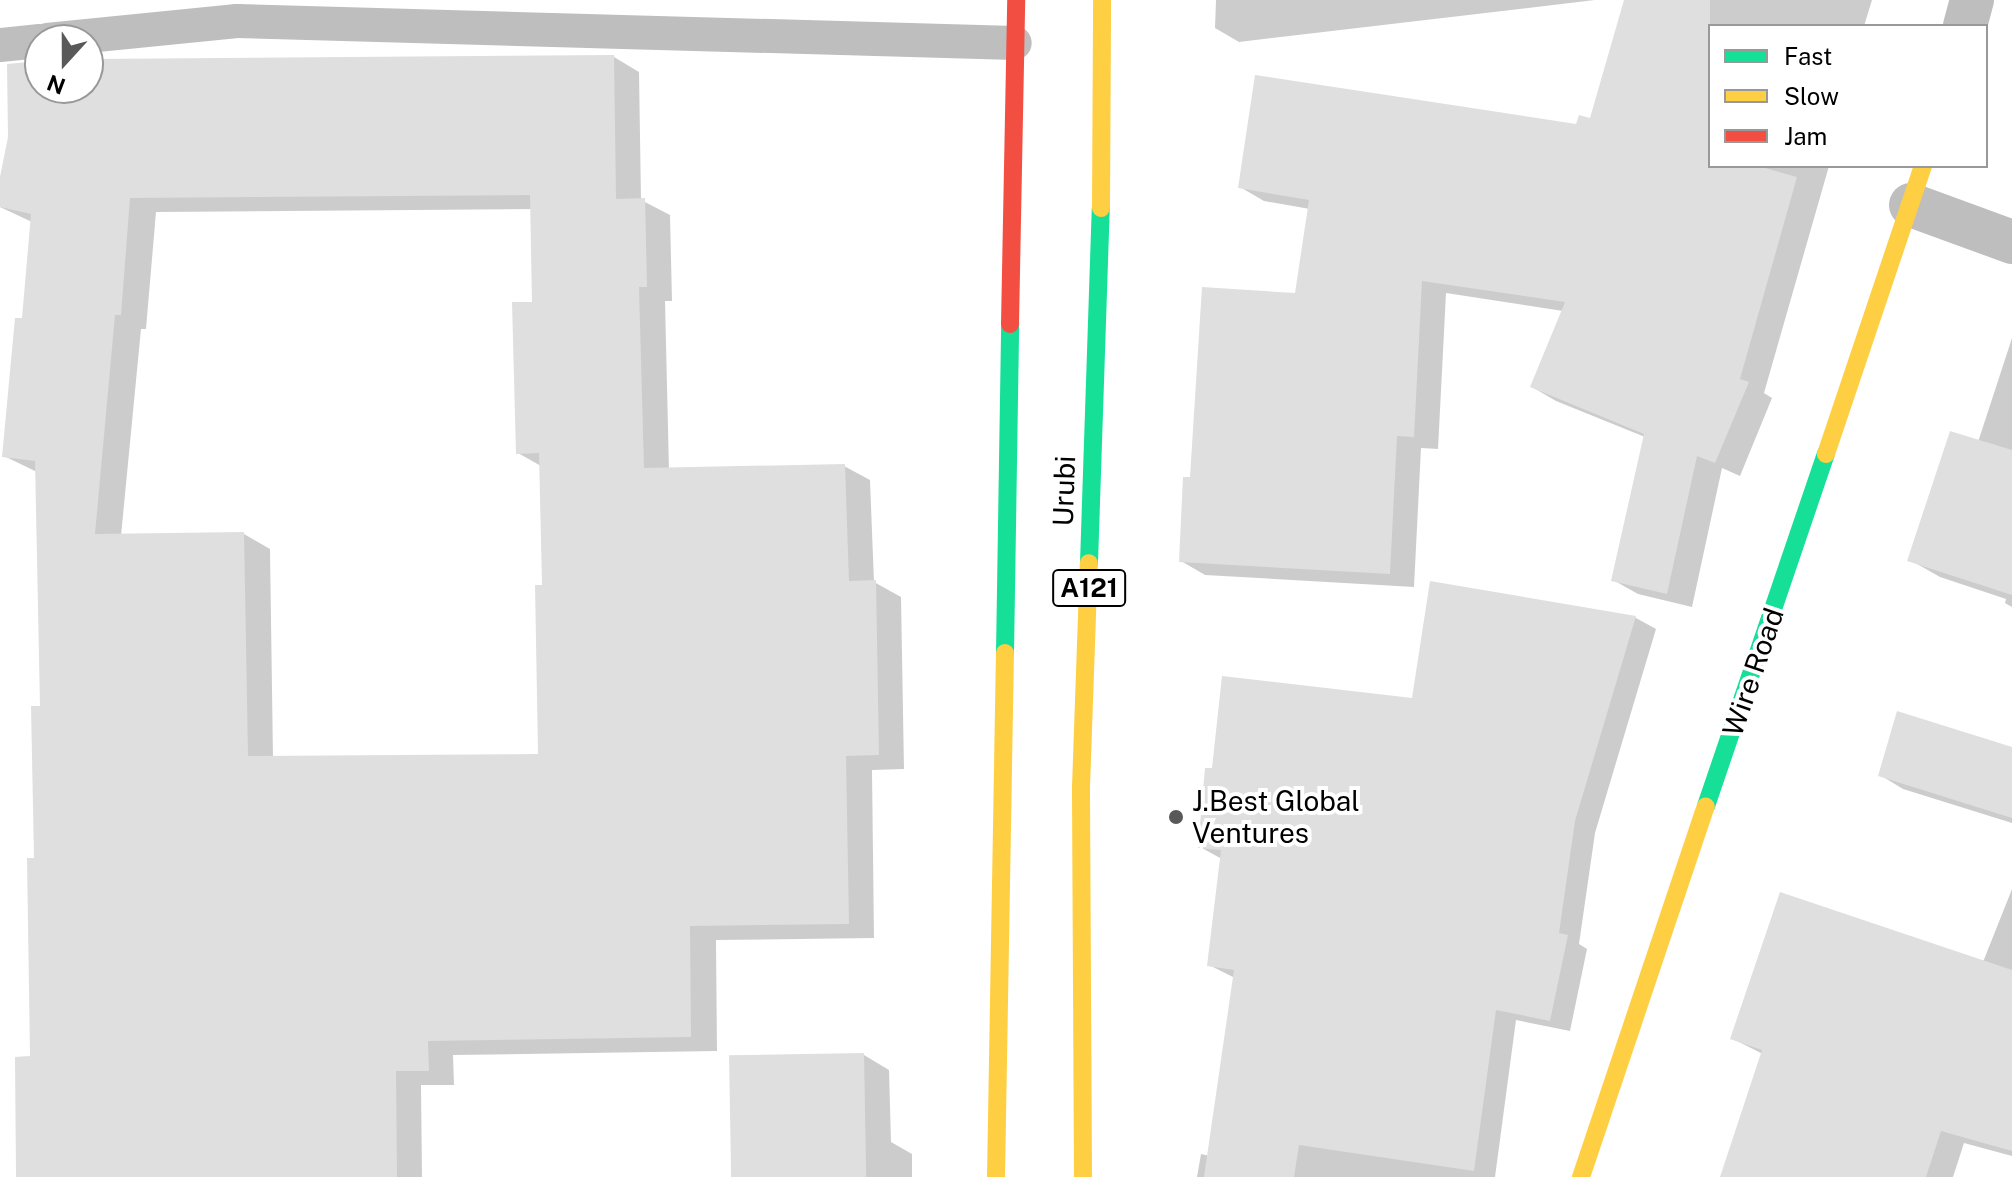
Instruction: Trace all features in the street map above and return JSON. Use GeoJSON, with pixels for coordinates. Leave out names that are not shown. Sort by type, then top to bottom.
{"type":"FeatureCollection","features":[{"type":"Feature","properties":{"kind":"main road","name":"Urubi"},"geometry":{"type":"LineString","coordinates":[[996,1177],[1016,0]]}},
{"type":"Feature","properties":{"kind":"main road","name":"Urubi"},"geometry":{"type":"LineString","coordinates":[[1083,1177],[1081,787],[1101,250],[1102,0]]}},
{"type":"Feature","properties":{"kind":"main road","name":"Wire Road"},"geometry":{"type":"LineString","coordinates":[[1581,1177],[1917,186]]}},
{"type":"Feature","properties":{"kind":"street"},"geometry":{"type":"LineString","coordinates":[[1966,24],[1972,0]]}},
{"type":"Feature","properties":{"kind":"street"},"geometry":{"type":"LineString","coordinates":[[1917,186],[2012,242]]}},
{"type":"Feature","properties":{"kind":"lane"},"geometry":{"type":"LineString","coordinates":[[104,34],[237,21],[1015,43]]}},
{"type":"Feature","properties":{"kind":"lane"},"geometry":{"type":"LineString","coordinates":[[0,45],[24,43]]}},
{"type":"Feature","properties":{"kind":"building"},"geometry":{"type":"Polygon","coordinates":[[[1624,0],[1710,0],[1708,168],[1765,168],[1797,177],[1740,379],[1749,382],[1715,463],[1697,456],[1667,594],[1611,581],[1644,434],[1530,387],[1565,302],[1422,281],[1414,437],[1397,436],[1390,574],[1179,562],[1183,477],[1190,477],[1202,287],[1295,293],[1309,200],[1238,188],[1255,75],[1576,124],[1579,115],[1590,118],[1624,0]]]}},
{"type":"Feature","properties":{"kind":"building"},"geometry":{"type":"Polygon","coordinates":[[[614,55],[616,199],[645,198],[647,287],[639,287],[644,468],[845,464],[849,581],[876,580],[879,755],[846,756],[849,924],[690,926],[691,1037],[428,1041],[429,1071],[396,1071],[397,1177],[16,1177],[15,1057],[30,1056],[27,858],[34,858],[31,706],[40,706],[35,461],[2,457],[15,318],[22,318],[31,214],[0,207],[0,177],[8,137],[7,64],[24,62],[24,104],[104,104],[104,59],[614,55]],[[530,195],[130,198],[121,315],[115,315],[95,534],[244,532],[248,756],[538,754],[535,585],[542,585],[539,453],[516,454],[512,302],[532,302],[530,195]]]}},
{"type":"Feature","properties":{"kind":"building"},"geometry":{"type":"Polygon","coordinates":[[[1950,431],[2012,450],[2012,595],[1907,561],[1950,431]]]}},
{"type":"Feature","properties":{"kind":"building"},"geometry":{"type":"Polygon","coordinates":[[[1430,581],[1636,616],[1575,821],[1559,933],[1568,935],[1550,1021],[1496,1010],[1474,1171],[1299,1145],[1294,1177],[1204,1177],[1234,970],[1207,966],[1221,850],[1198,848],[1205,768],[1212,768],[1222,676],[1412,698],[1430,581]]]}},
{"type":"Feature","properties":{"kind":"building"},"geometry":{"type":"Polygon","coordinates":[[[1897,711],[2012,747],[2012,818],[1878,776],[1897,711]]]}},
{"type":"Feature","properties":{"kind":"building"},"geometry":{"type":"Polygon","coordinates":[[[1780,892],[2012,970],[2012,1151],[1941,1131],[1926,1177],[1720,1177],[1762,1050],[1730,1039],[1780,892]]]}},
{"type":"Feature","properties":{"kind":"building"},"geometry":{"type":"Polygon","coordinates":[[[864,1053],[866,1177],[731,1177],[729,1055],[864,1053]]]}},
{"type":"Feature","properties":{"kind":"traffic: fast"},"geometry":{"type":"LineString","coordinates":[[1089,563],[1101,208]]}},
{"type":"Feature","properties":{"kind":"traffic: fast"},"geometry":{"type":"LineString","coordinates":[[1005,653],[1010,324]]}},
{"type":"Feature","properties":{"kind":"traffic: fast"},"geometry":{"type":"LineString","coordinates":[[1706,806],[1826,454]]}},
{"type":"Feature","properties":{"kind":"traffic: slow"},"geometry":{"type":"LineString","coordinates":[[1101,208],[1102,0]]}},
{"type":"Feature","properties":{"kind":"traffic: slow"},"geometry":{"type":"LineString","coordinates":[[1826,454],[1922,168]]}},
{"type":"Feature","properties":{"kind":"traffic: slow"},"geometry":{"type":"LineString","coordinates":[[1083,1177],[1081,787],[1089,563]]}},
{"type":"Feature","properties":{"kind":"traffic: slow"},"geometry":{"type":"LineString","coordinates":[[996,1177],[1005,653]]}},
{"type":"Feature","properties":{"kind":"traffic: slow"},"geometry":{"type":"LineString","coordinates":[[1581,1177],[1706,806]]}},
{"type":"Feature","properties":{"kind":"traffic: jam"},"geometry":{"type":"LineString","coordinates":[[1010,324],[1016,0]]}},
{"type":"Feature","properties":{"kind":"place","name":"J.Best Global Ventures"},"geometry":{"type":"Point","coordinates":[1176,817]}}]}
